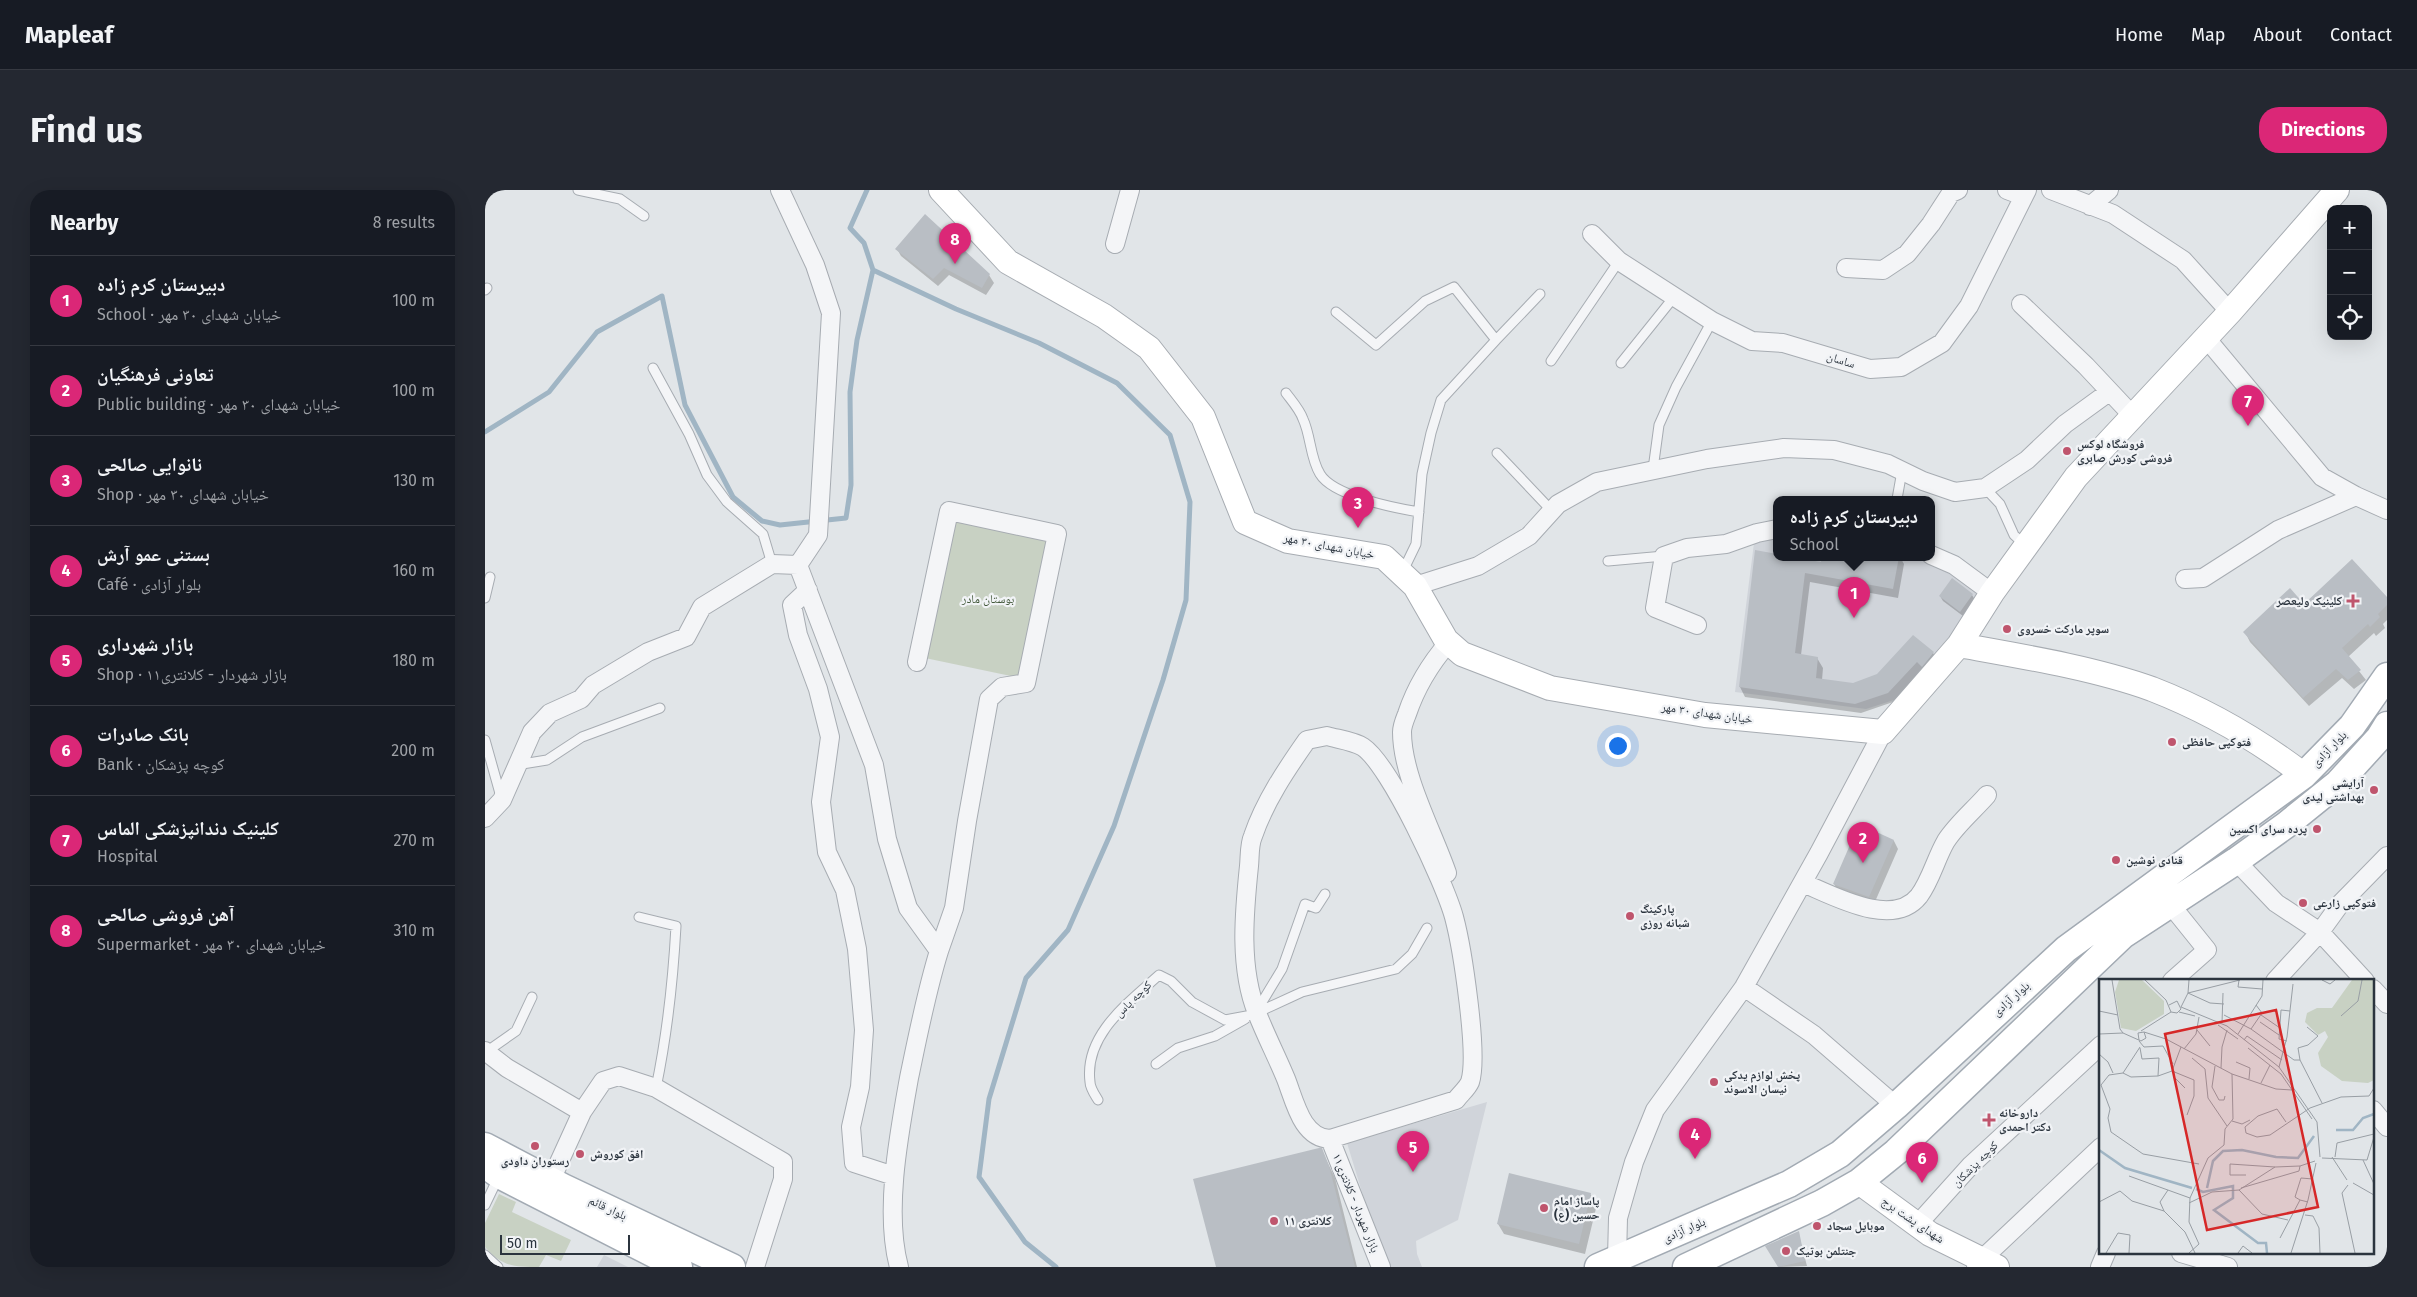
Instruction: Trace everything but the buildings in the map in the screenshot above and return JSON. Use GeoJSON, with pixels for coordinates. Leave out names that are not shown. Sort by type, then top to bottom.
{"type":"FeatureCollection","features":[{"type":"Feature","properties":{"kind":"main road","name":"خیابان شهدای ۳۰ مهر"},"geometry":{"type":"LineString","coordinates":[[941,190],[1008,262],[1104,316],[1149,348],[1203,417],[1245,522],[1288,541],[1384,557],[1408,580],[1449,642],[1462,654],[1550,688],[1705,715],[1883,732]]}},
{"type":"Feature","properties":{"kind":"main road"},"geometry":{"type":"LineString","coordinates":[[1883,732],[1959,645],[1992,594],[2076,477],[2230,312],[2336,190]]}},
{"type":"Feature","properties":{"kind":"main road"},"geometry":{"type":"LineString","coordinates":[[1959,645],[2030,658],[2152,689],[2213,717],[2275,753],[2304,775]]}},
{"type":"Feature","properties":{"kind":"main road","name":"بلوار آزادی"},"geometry":{"type":"LineString","coordinates":[[1608,1263],[1789,1184],[1840,1154],[1896,1106],[2066,949],[2304,775],[2352,726],[2387,676]]}},
{"type":"Feature","properties":{"kind":"main road"},"geometry":{"type":"LineString","coordinates":[[1686,1267],[1794,1218],[1859,1182],[1896,1152],[2123,935],[2287,825],[2338,783],[2384,735]]}},
{"type":"Feature","properties":{"kind":"main road","name":"بلوار قائم"},"geometry":{"type":"LineString","coordinates":[[485,1146],[732,1267]]}},
{"type":"Feature","properties":{"kind":"main road"},"geometry":{"type":"LineString","coordinates":[[1840,1154],[1859,1182]]}},
{"type":"Feature","properties":{"kind":"main road","name":"بلوار قائم"},"geometry":{"type":"LineString","coordinates":[[492,1170],[679,1267]]}},
{"type":"Feature","properties":{"kind":"main road","name":"شهدای پشت برج"},"geometry":{"type":"LineString","coordinates":[[1859,1182],[1930,1234],[1985,1265]]}},
{"type":"Feature","properties":{"kind":"street"},"geometry":{"type":"LineString","coordinates":[[780,190],[815,265],[831,312],[818,535],[798,565]]}},
{"type":"Feature","properties":{"kind":"street"},"geometry":{"type":"LineString","coordinates":[[1115,244],[1130,190]]}},
{"type":"Feature","properties":{"kind":"street"},"geometry":{"type":"LineString","coordinates":[[1846,268],[1883,270],[1907,254],[1931,224],[1951,193],[1958,190]]}},
{"type":"Feature","properties":{"kind":"street"},"geometry":{"type":"LineString","coordinates":[[2007,190],[2025,193]]}},
{"type":"Feature","properties":{"kind":"street"},"geometry":{"type":"LineString","coordinates":[[2051,190],[2113,214],[2183,260],[2230,312]]}},
{"type":"Feature","properties":{"kind":"street"},"geometry":{"type":"LineString","coordinates":[[2091,206],[2109,190]]}},
{"type":"Feature","properties":{"kind":"street","name":"ساسان"},"geometry":{"type":"LineString","coordinates":[[1592,234],[1619,262],[1711,321],[1752,341],[1783,342],[1870,369],[1901,368],[1942,343],[1969,306],[2025,193]]}},
{"type":"Feature","properties":{"kind":"street"},"geometry":{"type":"LineString","coordinates":[[2021,304],[2133,415]]}},
{"type":"Feature","properties":{"kind":"street"},"geometry":{"type":"LineString","coordinates":[[2206,338],[2323,477],[2356,496],[2387,510]]}},
{"type":"Feature","properties":{"kind":"street"},"geometry":{"type":"LineString","coordinates":[[1408,580],[1479,566],[1529,536],[1558,504],[1597,482],[1653,469],[1784,448],[1834,450],[1888,464],[1923,481],[1955,492],[1985,488],[2027,460],[2065,424],[2109,392]]}},
{"type":"Feature","properties":{"kind":"street"},"geometry":{"type":"LineString","coordinates":[[2185,579],[2203,578],[2278,530],[2356,496]]}},
{"type":"Feature","properties":{"kind":"street"},"geometry":{"type":"LineString","coordinates":[[899,1267],[894,1249],[894,1176],[898,1136],[923,1005],[954,908],[967,821],[989,699],[1002,686],[1026,683],[1057,534],[949,511],[917,662]]}},
{"type":"Feature","properties":{"kind":"street"},"geometry":{"type":"LineString","coordinates":[[1697,625],[1655,608],[1664,556],[1687,548],[1726,544],[1757,533],[1773,530]]}},
{"type":"Feature","properties":{"kind":"street"},"geometry":{"type":"LineString","coordinates":[[1935,557],[1954,565],[1992,594]]}},
{"type":"Feature","properties":{"kind":"street"},"geometry":{"type":"LineString","coordinates":[[485,818],[501,800],[532,732],[550,713],[581,699],[593,685],[648,652],[686,637],[702,607],[772,564],[798,565]]}},
{"type":"Feature","properties":{"kind":"street"},"geometry":{"type":"LineString","coordinates":[[798,565],[875,765],[887,839],[909,908],[939,952]]}},
{"type":"Feature","properties":{"kind":"street"},"geometry":{"type":"LineString","coordinates":[[808,590],[792,605],[798,635],[818,689],[830,737],[821,802],[827,852],[845,890],[857,949],[864,1030],[860,1087],[851,1128],[854,1163],[894,1176]]}},
{"type":"Feature","properties":{"kind":"street"},"geometry":{"type":"LineString","coordinates":[[1449,642],[1435,657],[1415,691],[1401,731],[1407,765],[1458,903]]}},
{"type":"Feature","properties":{"kind":"street"},"geometry":{"type":"LineString","coordinates":[[1608,1263],[1618,1218],[1634,1162],[1655,1110],[1744,987],[1803,883],[1883,732]]}},
{"type":"Feature","properties":{"kind":"street"},"geometry":{"type":"LineString","coordinates":[[1464,929],[1471,977],[1474,1076],[1456,1100],[1330,1139],[1320,1138],[1309,1130],[1300,1116],[1273,1046],[1254,1014],[1245,968],[1246,898],[1252,838],[1280,779],[1307,740],[1327,736],[1363,747],[1387,775],[1403,804],[1444,888],[1454,917],[1464,976],[1474,1076]]}},
{"type":"Feature","properties":{"kind":"street"},"geometry":{"type":"LineString","coordinates":[[1803,883],[1849,902],[1885,912],[1907,907],[1919,895],[1947,840],[1987,795]]}},
{"type":"Feature","properties":{"kind":"street"},"geometry":{"type":"LineString","coordinates":[[2277,979],[2320,932],[2341,904],[2387,856]]}},
{"type":"Feature","properties":{"kind":"street"},"geometry":{"type":"LineString","coordinates":[[2236,861],[2276,903],[2320,932],[2363,979]]}},
{"type":"Feature","properties":{"kind":"street"},"geometry":{"type":"LineString","coordinates":[[2170,904],[2207,950],[2174,979]]}},
{"type":"Feature","properties":{"kind":"street"},"geometry":{"type":"LineString","coordinates":[[1744,987],[1815,1035],[1896,1106]]}},
{"type":"Feature","properties":{"kind":"street"},"geometry":{"type":"LineString","coordinates":[[2375,991],[2387,1004]]}},
{"type":"Feature","properties":{"kind":"street","name":"کوچه پزشکان"},"geometry":{"type":"LineString","coordinates":[[1917,1224],[1971,1165],[2099,1047]]}},
{"type":"Feature","properties":{"kind":"street"},"geometry":{"type":"LineString","coordinates":[[485,1051],[507,1068],[583,1112]]}},
{"type":"Feature","properties":{"kind":"street"},"geometry":{"type":"LineString","coordinates":[[551,1180],[583,1112],[603,1081],[619,1076],[656,1088],[783,1162],[783,1179],[755,1267]]}},
{"type":"Feature","properties":{"kind":"street","name":"بازار شهردار - کلانتری۱۱"},"geometry":{"type":"LineString","coordinates":[[1330,1139],[1381,1267]]}},
{"type":"Feature","properties":{"kind":"street"},"geometry":{"type":"LineString","coordinates":[[1985,1265],[2099,1149]]}},
{"type":"Feature","properties":{"kind":"street"},"geometry":{"type":"LineString","coordinates":[[2100,1267],[2106,1254]]}},
{"type":"Feature","properties":{"kind":"street"},"geometry":{"type":"LineString","coordinates":[[2186,1254],[2225,1261]]}},
{"type":"Feature","properties":{"kind":"lane"},"geometry":{"type":"LineString","coordinates":[[579,190],[620,199],[644,216]]}},
{"type":"Feature","properties":{"kind":"lane"},"geometry":{"type":"LineString","coordinates":[[1551,361],[1619,262]]}},
{"type":"Feature","properties":{"kind":"lane"},"geometry":{"type":"LineString","coordinates":[[1336,312],[1376,345],[1425,301],[1454,288],[1496,340]]}},
{"type":"Feature","properties":{"kind":"lane"},"geometry":{"type":"LineString","coordinates":[[1408,580],[1416,544],[1423,474],[1431,433],[1441,400],[1540,294]]}},
{"type":"Feature","properties":{"kind":"lane"},"geometry":{"type":"LineString","coordinates":[[1621,363],[1674,297]]}},
{"type":"Feature","properties":{"kind":"lane"},"geometry":{"type":"LineString","coordinates":[[1653,469],[1659,425],[1676,387],[1711,321]]}},
{"type":"Feature","properties":{"kind":"lane"},"geometry":{"type":"LineString","coordinates":[[653,368],[689,434],[707,475],[727,502],[763,534],[772,564]]}},
{"type":"Feature","properties":{"kind":"lane"},"geometry":{"type":"LineString","coordinates":[[1286,393],[1303,419],[1310,449],[1320,476],[1342,491],[1383,506],[1419,512]]}},
{"type":"Feature","properties":{"kind":"lane"},"geometry":{"type":"LineString","coordinates":[[1497,453],[1552,511]]}},
{"type":"Feature","properties":{"kind":"lane"},"geometry":{"type":"LineString","coordinates":[[1898,496],[1903,471]]}},
{"type":"Feature","properties":{"kind":"lane"},"geometry":{"type":"LineString","coordinates":[[1985,488],[2000,504],[2014,535],[2026,546]]}},
{"type":"Feature","properties":{"kind":"lane"},"geometry":{"type":"LineString","coordinates":[[1608,561],[1664,556]]}},
{"type":"Feature","properties":{"kind":"lane"},"geometry":{"type":"LineString","coordinates":[[485,598],[490,577]]}},
{"type":"Feature","properties":{"kind":"lane"},"geometry":{"type":"LineString","coordinates":[[516,765],[547,760],[583,737],[660,708]]}},
{"type":"Feature","properties":{"kind":"lane"},"geometry":{"type":"LineString","coordinates":[[485,740],[501,800]]}},
{"type":"Feature","properties":{"kind":"lane"},"geometry":{"type":"LineString","coordinates":[[1254,1014],[1282,969],[1305,904],[1316,908],[1325,894]]}},
{"type":"Feature","properties":{"kind":"lane"},"geometry":{"type":"LineString","coordinates":[[639,917],[676,926],[673,973],[664,1049],[656,1088]]}},
{"type":"Feature","properties":{"kind":"lane"},"geometry":{"type":"LineString","coordinates":[[1156,1064],[1178,1048],[1215,1036],[1254,1014],[1302,992],[1396,968],[1412,954],[1427,928]]}},
{"type":"Feature","properties":{"kind":"lane","name":"کوچه پاس"},"geometry":{"type":"LineString","coordinates":[[1098,1100],[1089,1083],[1097,1037],[1122,1008],[1159,975],[1171,981],[1192,1002],[1225,1020],[1254,1014]]}},
{"type":"Feature","properties":{"kind":"lane"},"geometry":{"type":"LineString","coordinates":[[485,1051],[516,1031],[532,997]]}},
{"type":"Feature","properties":{"kind":"lane"},"geometry":{"type":"LineString","coordinates":[[485,1205],[492,1170]]}},
{"type":"Feature","properties":{"kind":"lane"},"geometry":{"type":"LineString","coordinates":[[485,1255],[498,1267]]}},
{"type":"Feature","properties":{"kind":"shaded area"},"geometry":{"type":"Polygon","coordinates":[[[1773,534],[1773,561],[1931,561],[1980,594],[1937,655],[1900,698],[1866,709],[1735,692],[1754,543],[1773,534]]]}},
{"type":"Feature","properties":{"kind":"shaded area"},"geometry":{"type":"Polygon","coordinates":[[[1487,1102],[1458,1220],[1416,1241],[1417,1254],[1422,1267],[1389,1267],[1365,1202],[1347,1143],[1487,1102]]]}},
{"type":"Feature","properties":{"kind":"shaded area"},"geometry":{"type":"Polygon","coordinates":[[[604,1255],[628,1267],[597,1267],[604,1255]]]}},
{"type":"Feature","properties":{"kind":"green space","name":"بوستان مادر"},"geometry":{"type":"Polygon","coordinates":[[[955,519],[1051,539],[1021,678],[925,658],[955,519]]]}},
{"type":"Feature","properties":{"kind":"green space"},"geometry":{"type":"Polygon","coordinates":[[[499,1194],[516,1202],[512,1212],[571,1240],[561,1261],[546,1255],[539,1267],[523,1267],[509,1265],[491,1254],[485,1247],[485,1223],[499,1194]]]}},
{"type":"Feature","properties":{"kind":"waterway"},"geometry":{"type":"LineString","coordinates":[[485,432],[549,392],[597,332],[662,296],[685,405],[733,497],[762,521],[780,525],[846,518],[851,485],[850,392],[857,340],[873,270],[864,243],[850,228],[867,190]]}},
{"type":"Feature","properties":{"kind":"waterway"},"geometry":{"type":"LineString","coordinates":[[873,270],[956,309],[1039,343],[1117,383],[1170,435],[1190,502],[1186,600],[1163,680],[1114,826],[1068,930],[1026,978],[989,1099],[979,1177],[1025,1242],[1056,1267]]}},
{"type":"Feature","properties":{"kind":"place","name":"آهن فروشی صالحی"},"geometry":{"type":"Point","coordinates":[955,264]}},
{"type":"Feature","properties":{"kind":"place","name":"کلینیک دندانپزشکی الماس"},"geometry":{"type":"Point","coordinates":[2248,426]}},
{"type":"Feature","properties":{"kind":"place","name":"فروشگاه لوکس فروشی کورش صابری"},"geometry":{"type":"Point","coordinates":[2067,451]}},
{"type":"Feature","properties":{"kind":"place","name":"نانوایی صالحی"},"geometry":{"type":"Point","coordinates":[1358,528]}},
{"type":"Feature","properties":{"kind":"place","name":"کلینیک ولیعصر"},"geometry":{"type":"Point","coordinates":[2353,601]}},
{"type":"Feature","properties":{"kind":"place","name":"دبیرستان کرم زاده"},"geometry":{"type":"Point","coordinates":[1854,618]}},
{"type":"Feature","properties":{"kind":"place","name":"سوپر مارکت خسروی"},"geometry":{"type":"Point","coordinates":[2007,629]}},
{"type":"Feature","properties":{"kind":"place","name":"فتوکپی حافظی"},"geometry":{"type":"Point","coordinates":[2172,742]}},
{"type":"Feature","properties":{"kind":"place","name":"آرایشی بهداشتی لیدی"},"geometry":{"type":"Point","coordinates":[2374,790]}},
{"type":"Feature","properties":{"kind":"place","name":"پرده سرای اکسین"},"geometry":{"type":"Point","coordinates":[2317,829]}},
{"type":"Feature","properties":{"kind":"place","name":"قنادی نوشین"},"geometry":{"type":"Point","coordinates":[2116,860]}},
{"type":"Feature","properties":{"kind":"place","name":"تعاونی فرهنگیان"},"geometry":{"type":"Point","coordinates":[1863,863]}},
{"type":"Feature","properties":{"kind":"place","name":"فتوکپی زارعی"},"geometry":{"type":"Point","coordinates":[2303,903]}},
{"type":"Feature","properties":{"kind":"place","name":"پارکینگ شبانه روزی"},"geometry":{"type":"Point","coordinates":[1630,916]}},
{"type":"Feature","properties":{"kind":"place","name":"پخش لوازم یدکی نیسان الاسوند"},"geometry":{"type":"Point","coordinates":[1714,1082]}},
{"type":"Feature","properties":{"kind":"place","name":"داروخانه دکتر احمدی"},"geometry":{"type":"Point","coordinates":[1989,1120]}},
{"type":"Feature","properties":{"kind":"place","name":"رستوران داودی"},"geometry":{"type":"Point","coordinates":[535,1146]}},
{"type":"Feature","properties":{"kind":"place","name":"افق کوروش"},"geometry":{"type":"Point","coordinates":[580,1154]}},
{"type":"Feature","properties":{"kind":"place","name":"بستنی عمو آرش"},"geometry":{"type":"Point","coordinates":[1695,1159]}},
{"type":"Feature","properties":{"kind":"place","name":"بازار شهرداری"},"geometry":{"type":"Point","coordinates":[1413,1172]}},
{"type":"Feature","properties":{"kind":"place","name":"بانک صادرات"},"geometry":{"type":"Point","coordinates":[1922,1183]}},
{"type":"Feature","properties":{"kind":"place","name":"پاساژ امام حسین (ع)"},"geometry":{"type":"Point","coordinates":[1544,1208]}},
{"type":"Feature","properties":{"kind":"place","name":"کلانتری ۱۱"},"geometry":{"type":"Point","coordinates":[1274,1221]}},
{"type":"Feature","properties":{"kind":"place","name":"موبایل سجاد"},"geometry":{"type":"Point","coordinates":[1817,1226]}},
{"type":"Feature","properties":{"kind":"place","name":"جنتلمن بوتیک"},"geometry":{"type":"Point","coordinates":[1786,1251]}}]}
